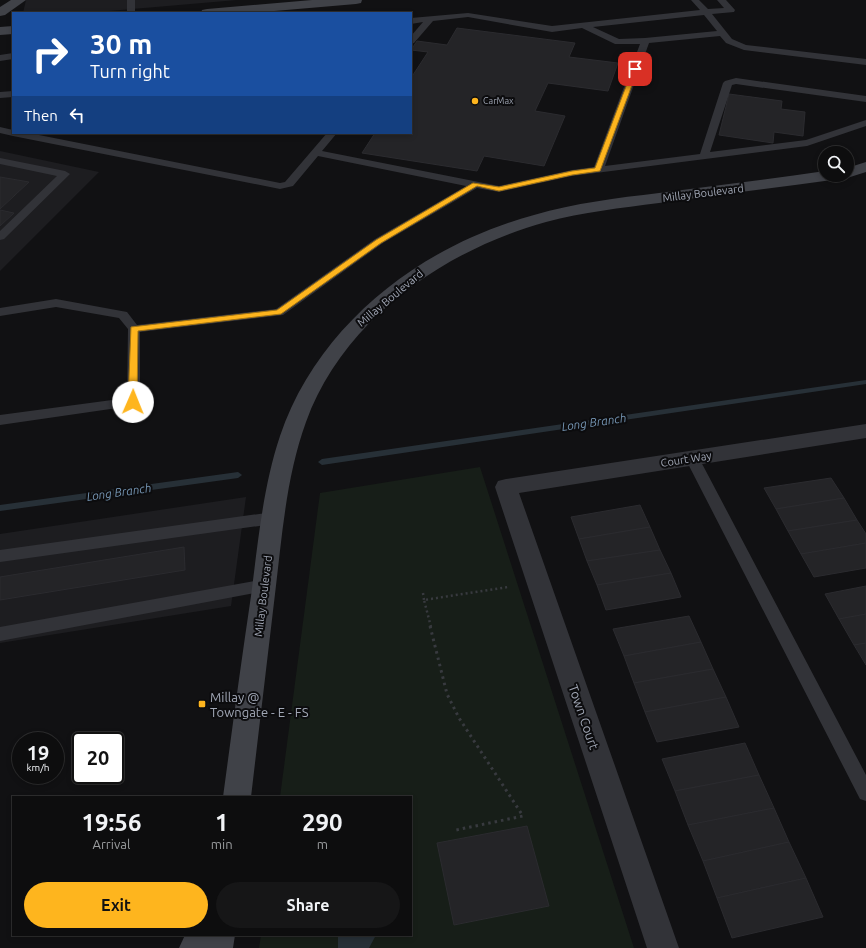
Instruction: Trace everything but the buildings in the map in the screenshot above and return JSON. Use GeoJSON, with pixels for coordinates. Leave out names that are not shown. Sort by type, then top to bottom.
{"type":"FeatureCollection","features":[{"type":"Feature","properties":{"kind":"street"},"geometry":{"type":"LineString","coordinates":[[0,12],[20,0]]}},
{"type":"Feature","properties":{"kind":"street"},"geometry":{"type":"LineString","coordinates":[[218,12],[348,0]]}},
{"type":"Feature","properties":{"kind":"street"},"geometry":{"type":"LineString","coordinates":[[0,31],[12,30]]}},
{"type":"Feature","properties":{"kind":"street"},"geometry":{"type":"LineString","coordinates":[[854,171],[866,167]]}},
{"type":"Feature","properties":{"kind":"street","name":"Millay Boulevard"},"geometry":{"type":"LineString","coordinates":[[237,796],[273,518],[281,474],[291,435],[308,395],[324,365],[345,338],[370,312],[427,267],[481,240],[520,225],[569,211],[818,177]]}},
{"type":"Feature","properties":{"kind":"street","name":"Court Way"},"geometry":{"type":"LineString","coordinates":[[506,487],[865,433]]}},
{"type":"Feature","properties":{"kind":"street","name":"Town Court"},"geometry":{"type":"LineString","coordinates":[[506,487],[663,948]]}},
{"type":"Feature","properties":{"kind":"street"},"geometry":{"type":"LineString","coordinates":[[195,948],[201,936]]}},
{"type":"Feature","properties":{"kind":"street"},"geometry":{"type":"LineString","coordinates":[[217,948],[219,936]]}},
{"type":"Feature","properties":{"kind":"lane"},"geometry":{"type":"LineString","coordinates":[[131,0],[131,12]]}},
{"type":"Feature","properties":{"kind":"lane"},"geometry":{"type":"LineString","coordinates":[[695,0],[730,41],[744,47],[866,62]]}},
{"type":"Feature","properties":{"kind":"lane"},"geometry":{"type":"LineString","coordinates":[[412,21],[468,16],[552,29],[731,10],[721,0]]}},
{"type":"Feature","properties":{"kind":"lane"},"geometry":{"type":"LineString","coordinates":[[412,40],[430,19]]}},
{"type":"Feature","properties":{"kind":"lane"},"geometry":{"type":"LineString","coordinates":[[584,26],[618,42],[645,41],[723,33]]}},
{"type":"Feature","properties":{"kind":"lane"},"geometry":{"type":"LineString","coordinates":[[598,170],[645,41]]}},
{"type":"Feature","properties":{"kind":"lane"},"geometry":{"type":"LineString","coordinates":[[0,58],[12,56]]}},
{"type":"Feature","properties":{"kind":"lane"},"geometry":{"type":"LineString","coordinates":[[704,156],[728,83],[736,81],[866,99]]}},
{"type":"Feature","properties":{"kind":"lane"},"geometry":{"type":"LineString","coordinates":[[0,95],[12,94]]}},
{"type":"Feature","properties":{"kind":"lane"},"geometry":{"type":"LineString","coordinates":[[315,153],[499,189],[572,173],[807,143],[866,123]]}},
{"type":"Feature","properties":{"kind":"lane"},"geometry":{"type":"LineString","coordinates":[[0,130],[12,133]]}},
{"type":"Feature","properties":{"kind":"lane"},"geometry":{"type":"LineString","coordinates":[[18,134],[280,186],[289,184],[331,134]]}},
{"type":"Feature","properties":{"kind":"lane"},"geometry":{"type":"LineString","coordinates":[[0,161],[65,174],[0,237]]}},
{"type":"Feature","properties":{"kind":"lane"},"geometry":{"type":"LineString","coordinates":[[134,329],[279,312],[379,241],[476,184]]}},
{"type":"Feature","properties":{"kind":"lane"},"geometry":{"type":"LineString","coordinates":[[0,312],[56,303],[124,315],[134,329],[133,402],[0,420]]}},
{"type":"Feature","properties":{"kind":"lane"},"geometry":{"type":"LineString","coordinates":[[692,458],[866,793]]}},
{"type":"Feature","properties":{"kind":"lane"},"geometry":{"type":"LineString","coordinates":[[0,556],[273,518]]}},
{"type":"Feature","properties":{"kind":"lane"},"geometry":{"type":"LineString","coordinates":[[0,634],[265,585]]}},
{"type":"Feature","properties":{"kind":"path"},"geometry":{"type":"LineString","coordinates":[[424,600],[508,587]]}},
{"type":"Feature","properties":{"kind":"path"},"geometry":{"type":"LineString","coordinates":[[423,593],[447,694],[459,718],[523,816],[456,830]]}},
{"type":"Feature","properties":{"kind":"shaded area"},"geometry":{"type":"Polygon","coordinates":[[[26,0],[237,0],[98,12],[23,12],[26,0]]]}},
{"type":"Feature","properties":{"kind":"shaded area"},"geometry":{"type":"Polygon","coordinates":[[[0,151],[99,172],[0,271],[0,151]]]}},
{"type":"Feature","properties":{"kind":"shaded area"},"geometry":{"type":"Polygon","coordinates":[[[480,467],[634,948],[259,948],[261,936],[412,936],[412,796],[280,796],[320,493],[480,467]]]}},
{"type":"Feature","properties":{"kind":"shaded area"},"geometry":{"type":"Polygon","coordinates":[[[246,497],[231,606],[0,643],[0,534],[246,497]]]}},
{"type":"Feature","properties":{"kind":"shaded area"},"geometry":{"type":"Polygon","coordinates":[[[338,936],[375,936],[369,948],[338,948],[338,936]]]}},
{"type":"Feature","properties":{"kind":"waterway","name":"Long Branch"},"geometry":{"type":"LineString","coordinates":[[322,462],[866,382]]}},
{"type":"Feature","properties":{"kind":"waterway","name":"Long Branch"},"geometry":{"type":"LineString","coordinates":[[0,508],[238,475]]}},
{"type":"Feature","properties":{"kind":"place","name":"CarMax"},"geometry":{"type":"Point","coordinates":[475,101]}},
{"type":"Feature","properties":{"kind":"place","name":"Millay @ Towngate - E - FS"},"geometry":{"type":"Point","coordinates":[202,704]}},
{"type":"Feature","properties":{"kind":"route"},"geometry":{"type":"LineString","coordinates":[[133,402],[134,329],[279,312],[379,241],[476,184],[499,189],[572,173],[598,170],[635,69]]}}]}
